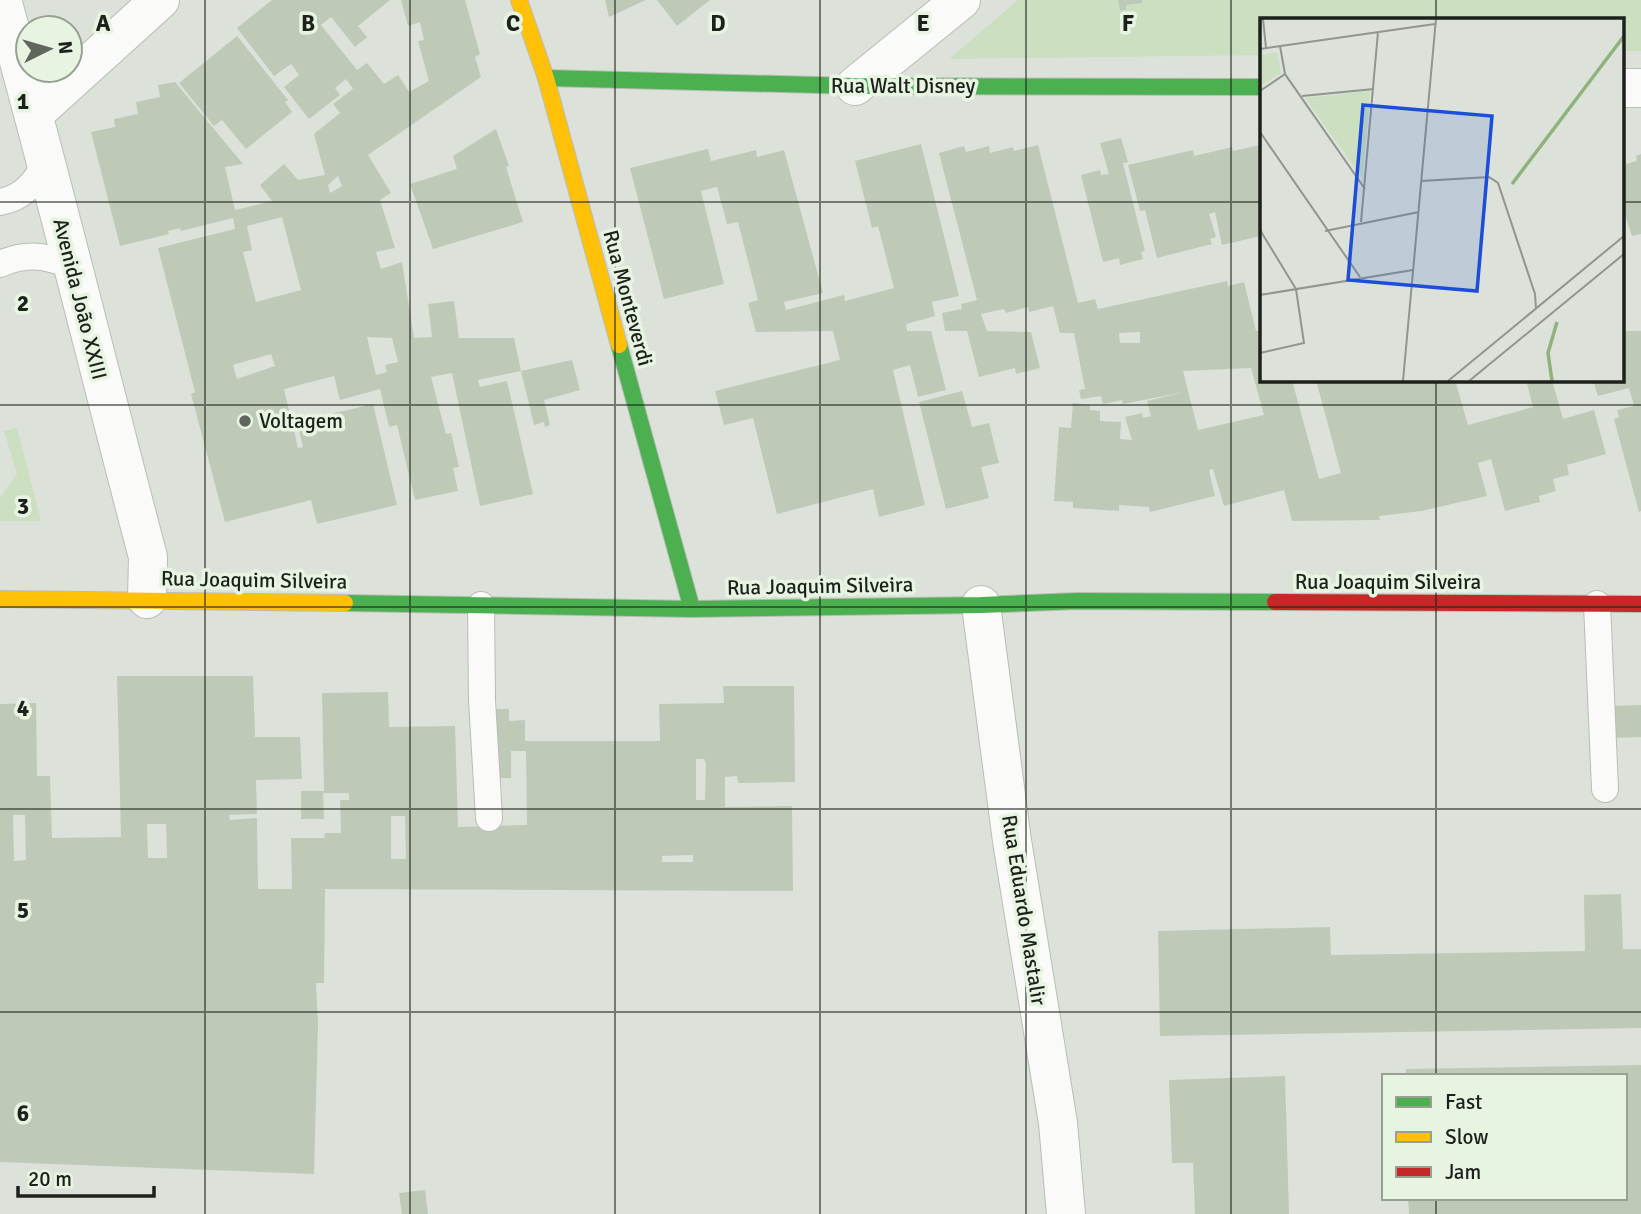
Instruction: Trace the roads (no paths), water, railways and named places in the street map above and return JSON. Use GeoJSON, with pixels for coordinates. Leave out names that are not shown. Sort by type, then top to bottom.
{"type":"FeatureCollection","features":[{"type":"Feature","properties":{"kind":"street","name":"Avenida João XXIII"},"geometry":{"type":"LineString","coordinates":[[2,0],[34,114],[70,264],[148,558],[147,599]]}},
{"type":"Feature","properties":{"kind":"street"},"geometry":{"type":"LineString","coordinates":[[34,114],[160,0]]}},
{"type":"Feature","properties":{"kind":"street","name":"Rua Monteverdi"},"geometry":{"type":"LineString","coordinates":[[519,0],[546,78],[692,609]]}},
{"type":"Feature","properties":{"kind":"street"},"geometry":{"type":"LineString","coordinates":[[855,86],[961,0]]}},
{"type":"Feature","properties":{"kind":"street","name":"Rua Walt Disney"},"geometry":{"type":"LineString","coordinates":[[546,78],[855,86],[1260,87]]}},
{"type":"Feature","properties":{"kind":"street","name":"Rua Joaquim Silveira"},"geometry":{"type":"LineString","coordinates":[[0,599],[147,599],[692,609],[1077,601],[1641,604]]}},
{"type":"Feature","properties":{"kind":"street","name":"Rua Eduardo Mastalir"},"geometry":{"type":"LineString","coordinates":[[981,605],[1012,841],[1058,1123],[1066,1214]]}},
{"type":"Feature","properties":{"kind":"lane"},"geometry":{"type":"LineString","coordinates":[[6,201],[26,190],[38,177],[46,162]]}},
{"type":"Feature","properties":{"kind":"lane"},"geometry":{"type":"LineString","coordinates":[[6,201],[36,203],[59,217],[49,236],[12,260]]}},
{"type":"Feature","properties":{"kind":"lane"},"geometry":{"type":"LineString","coordinates":[[12,260],[42,256],[70,264]]}},
{"type":"Feature","properties":{"kind":"lane"},"geometry":{"type":"LineString","coordinates":[[1597,604],[1605,789]]}},
{"type":"Feature","properties":{"kind":"lane"},"geometry":{"type":"LineString","coordinates":[[481,606],[482,700],[489,818]]}},
{"type":"Feature","properties":{"kind":"place","name":"Voltagem"},"geometry":{"type":"Point","coordinates":[245,421]}}]}
